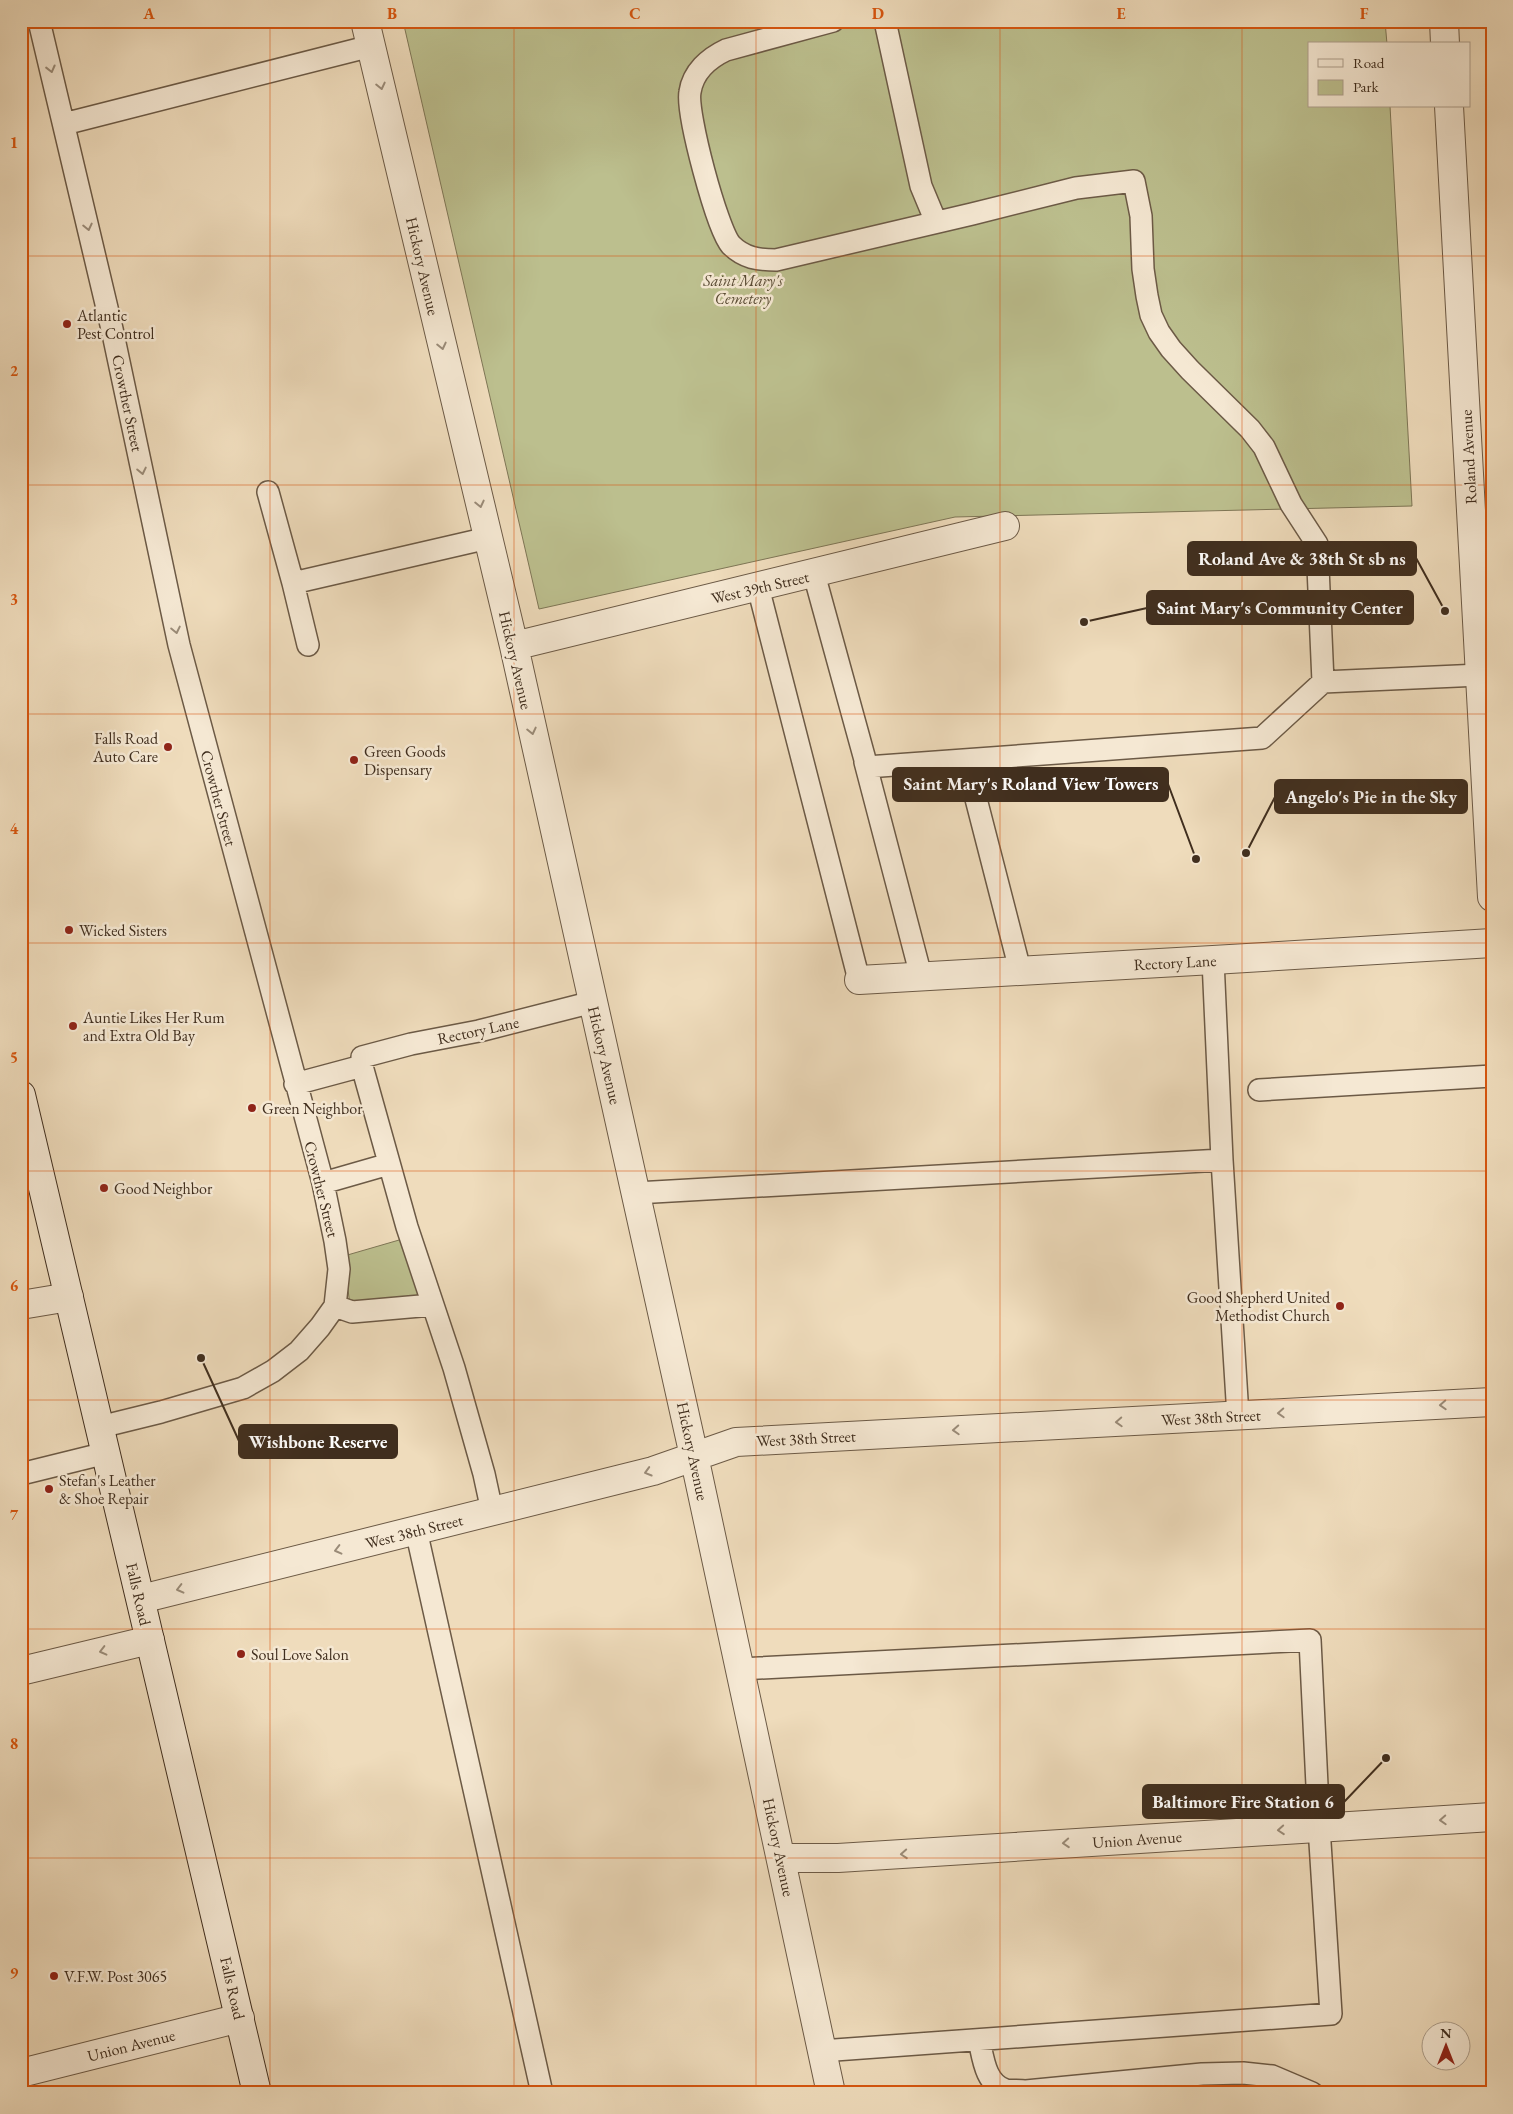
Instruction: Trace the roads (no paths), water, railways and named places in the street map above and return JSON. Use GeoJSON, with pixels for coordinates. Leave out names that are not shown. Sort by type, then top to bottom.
{"type":"FeatureCollection","features":[{"type":"Feature","properties":{"kind":"street"},"geometry":{"type":"LineString","coordinates":[[1444,21],[1445,42]]}},
{"type":"Feature","properties":{"kind":"street","name":"Hickory Avenue"},"geometry":{"type":"LineString","coordinates":[[368,34],[514,646],[694,1456],[830,2093]]}},
{"type":"Feature","properties":{"kind":"street","name":"Roland Avenue"},"geometry":{"type":"LineString","coordinates":[[1449,108],[1480,675],[1488,744],[1492,897]]}},
{"type":"Feature","properties":{"kind":"street","name":"West 39th Street"},"geometry":{"type":"LineString","coordinates":[[514,646],[1005,526]]}},
{"type":"Feature","properties":{"kind":"street","name":"Rectory Lane"},"geometry":{"type":"LineString","coordinates":[[859,980],[1492,942]]}},
{"type":"Feature","properties":{"kind":"street","name":"Falls Road"},"geometry":{"type":"LineString","coordinates":[[21,1095],[257,2093]]}},
{"type":"Feature","properties":{"kind":"street"},"geometry":{"type":"LineString","coordinates":[[21,1305],[69,1297]]}},
{"type":"Feature","properties":{"kind":"street","name":"West 38th Street"},"geometry":{"type":"LineString","coordinates":[[141,1599],[653,1471],[736,1442],[1492,1402]]}},
{"type":"Feature","properties":{"kind":"street"},"geometry":{"type":"LineString","coordinates":[[21,1672],[150,1640]]}},
{"type":"Feature","properties":{"kind":"street","name":"Union Avenue"},"geometry":{"type":"LineString","coordinates":[[781,1858],[838,1858],[1319,1827],[1492,1818]]}},
{"type":"Feature","properties":{"kind":"street","name":"Union Avenue"},"geometry":{"type":"LineString","coordinates":[[21,2073],[240,2018]]}},
{"type":"Feature","properties":{"kind":"lane","name":"Crowther Street"},"geometry":{"type":"LineString","coordinates":[[39,21],[112,329],[179,645],[322,1183],[335,1241],[339,1269],[335,1306],[299,1351],[274,1371],[243,1388],[161,1412],[100,1427]]}},
{"type":"Feature","properties":{"kind":"lane"},"geometry":{"type":"LineString","coordinates":[[833,21],[726,50],[705,64],[696,76],[690,90],[691,116],[722,231],[730,243],[739,252],[750,258],[769,260],[1076,188],[1134,181],[1142,216],[1143,269],[1147,296],[1151,315],[1159,332],[1190,370],[1260,441],[1276,469],[1292,504],[1317,544],[1323,682]]}},
{"type":"Feature","properties":{"kind":"lane"},"geometry":{"type":"LineString","coordinates":[[885,21],[922,186],[936,222]]}},
{"type":"Feature","properties":{"kind":"lane"},"geometry":{"type":"LineString","coordinates":[[64,124],[368,34]]}},
{"type":"Feature","properties":{"kind":"lane"},"geometry":{"type":"LineString","coordinates":[[268,492],[308,645]]}},
{"type":"Feature","properties":{"kind":"lane"},"geometry":{"type":"LineString","coordinates":[[293,583],[488,538]]}},
{"type":"Feature","properties":{"kind":"lane"},"geometry":{"type":"LineString","coordinates":[[814,574],[920,976]]}},
{"type":"Feature","properties":{"kind":"lane"},"geometry":{"type":"LineString","coordinates":[[758,587],[859,980]]}},
{"type":"Feature","properties":{"kind":"lane"},"geometry":{"type":"LineString","coordinates":[[865,762],[867,767],[1262,738],[1323,682],[1480,675]]}},
{"type":"Feature","properties":{"kind":"lane"},"geometry":{"type":"LineString","coordinates":[[966,760],[1020,970]]}},
{"type":"Feature","properties":{"kind":"lane"},"geometry":{"type":"LineString","coordinates":[[1212,960],[1238,1416]]}},
{"type":"Feature","properties":{"kind":"lane","name":"Rectory Lane"},"geometry":{"type":"LineString","coordinates":[[295,1084],[411,1044],[479,1031],[593,1002]]}},
{"type":"Feature","properties":{"kind":"lane"},"geometry":{"type":"LineString","coordinates":[[362,1061],[389,1164],[432,1304],[454,1368],[484,1474],[492,1512]]}},
{"type":"Feature","properties":{"kind":"lane"},"geometry":{"type":"LineString","coordinates":[[1259,1090],[1492,1076]]}},
{"type":"Feature","properties":{"kind":"lane"},"geometry":{"type":"LineString","coordinates":[[636,1193],[1222,1160]]}},
{"type":"Feature","properties":{"kind":"lane"},"geometry":{"type":"LineString","coordinates":[[322,1183],[389,1164]]}},
{"type":"Feature","properties":{"kind":"lane"},"geometry":{"type":"LineString","coordinates":[[335,1306],[352,1312],[432,1304]]}},
{"type":"Feature","properties":{"kind":"lane"},"geometry":{"type":"LineString","coordinates":[[21,1474],[106,1453]]}},
{"type":"Feature","properties":{"kind":"lane"},"geometry":{"type":"LineString","coordinates":[[416,1530],[542,2093]]}},
{"type":"Feature","properties":{"kind":"lane"},"geometry":{"type":"LineString","coordinates":[[740,1669],[1310,1640],[1331,2014],[822,2050]]}},
{"type":"Feature","properties":{"kind":"lane"},"geometry":{"type":"LineString","coordinates":[[979,2040],[987,2072],[993,2082],[1005,2090],[1026,2091],[1202,2074],[1243,2073],[1272,2076],[1312,2093]]}},
{"type":"Feature","properties":{"kind":"place","name":"Atlantic Pest Control"},"geometry":{"type":"Point","coordinates":[67,324]}},
{"type":"Feature","properties":{"kind":"place","name":"Roland Ave & 38th St sb ns"},"geometry":{"type":"Point","coordinates":[1445,611]}},
{"type":"Feature","properties":{"kind":"place","name":"Saint Mary's Community Center"},"geometry":{"type":"Point","coordinates":[1084,622]}},
{"type":"Feature","properties":{"kind":"place","name":"Falls Road Auto Care"},"geometry":{"type":"Point","coordinates":[168,747]}},
{"type":"Feature","properties":{"kind":"place","name":"Green Goods Dispensary"},"geometry":{"type":"Point","coordinates":[354,760]}},
{"type":"Feature","properties":{"kind":"place","name":"Angelo's Pie in the Sky"},"geometry":{"type":"Point","coordinates":[1246,853]}},
{"type":"Feature","properties":{"kind":"place","name":"Saint Mary's Roland View Towers"},"geometry":{"type":"Point","coordinates":[1196,859]}},
{"type":"Feature","properties":{"kind":"place","name":"Wicked Sisters"},"geometry":{"type":"Point","coordinates":[69,930]}},
{"type":"Feature","properties":{"kind":"place","name":"Auntie Likes Her Rum and Extra Old Bay"},"geometry":{"type":"Point","coordinates":[73,1026]}},
{"type":"Feature","properties":{"kind":"place","name":"Green Neighbor"},"geometry":{"type":"Point","coordinates":[252,1108]}},
{"type":"Feature","properties":{"kind":"place","name":"Good Neighbor"},"geometry":{"type":"Point","coordinates":[104,1188]}},
{"type":"Feature","properties":{"kind":"place","name":"Good Shepherd United Methodist Church"},"geometry":{"type":"Point","coordinates":[1340,1306]}},
{"type":"Feature","properties":{"kind":"place","name":"Wishbone Reserve"},"geometry":{"type":"Point","coordinates":[201,1358]}},
{"type":"Feature","properties":{"kind":"place","name":"Stefan's Leather & Shoe Repair"},"geometry":{"type":"Point","coordinates":[49,1489]}},
{"type":"Feature","properties":{"kind":"place","name":"Soul Love Salon"},"geometry":{"type":"Point","coordinates":[241,1654]}},
{"type":"Feature","properties":{"kind":"place","name":"Baltimore Fire Station 6"},"geometry":{"type":"Point","coordinates":[1386,1758]}},
{"type":"Feature","properties":{"kind":"place","name":"V.F.W. Post 3065"},"geometry":{"type":"Point","coordinates":[54,1976]}},
{"type":"Feature","properties":{"kind":"park label","name":"Saint Mary's Cemetery"},"geometry":{"type":"Point","coordinates":[743,289]}}]}
